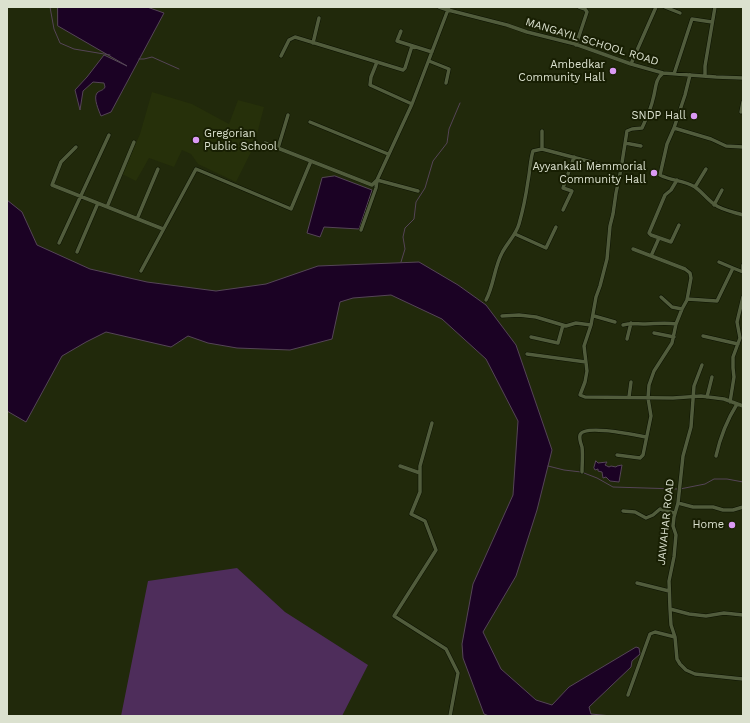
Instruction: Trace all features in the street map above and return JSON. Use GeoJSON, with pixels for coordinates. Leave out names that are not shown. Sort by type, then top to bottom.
{"type":"FeatureCollection","features":[{"type":"Feature","properties":{"kind":"street","name":"MANGAYIL SCHOOL ROAD"},"geometry":{"type":"LineString","coordinates":[[439,7],[576,45],[631,64],[663,73],[743,78]]}},
{"type":"Feature","properties":{"kind":"street"},"geometry":{"type":"LineString","coordinates":[[576,45],[587,12],[585,9],[579,7]]}},
{"type":"Feature","properties":{"kind":"street"},"geometry":{"type":"LineString","coordinates":[[631,64],[656,7]]}},
{"type":"Feature","properties":{"kind":"street"},"geometry":{"type":"LineString","coordinates":[[665,7],[680,13]]}},
{"type":"Feature","properties":{"kind":"street"},"geometry":{"type":"LineString","coordinates":[[705,76],[705,66],[715,7]]}},
{"type":"Feature","properties":{"kind":"street"},"geometry":{"type":"LineString","coordinates":[[264,143],[372,185],[376,180],[412,104],[448,9]]}},
{"type":"Feature","properties":{"kind":"street"},"geometry":{"type":"LineString","coordinates":[[313,43],[319,18]]}},
{"type":"Feature","properties":{"kind":"street"},"geometry":{"type":"LineString","coordinates":[[674,74],[692,19],[712,22]]}},
{"type":"Feature","properties":{"kind":"street"},"geometry":{"type":"LineString","coordinates":[[400,31],[397,41],[432,52]]}},
{"type":"Feature","properties":{"kind":"street"},"geometry":{"type":"LineString","coordinates":[[281,56],[289,40],[295,37],[403,70],[412,46]]}},
{"type":"Feature","properties":{"kind":"street"},"geometry":{"type":"LineString","coordinates":[[429,61],[449,69],[446,84]]}},
{"type":"Feature","properties":{"kind":"street"},"geometry":{"type":"LineString","coordinates":[[377,62],[371,77],[370,85],[412,104]]}},
{"type":"Feature","properties":{"kind":"street"},"geometry":{"type":"LineString","coordinates":[[663,73],[657,81],[653,99],[642,128],[627,131],[610,226],[607,259],[596,297],[594,316],[584,346],[586,362],[585,382],[580,392],[582,396],[648,398],[693,396],[707,397],[743,406]]}},
{"type":"Feature","properties":{"kind":"street"},"geometry":{"type":"LineString","coordinates":[[690,75],[685,96],[667,144],[660,175],[665,178],[677,180],[695,187],[714,205],[743,215]]}},
{"type":"Feature","properties":{"kind":"street"},"geometry":{"type":"LineString","coordinates":[[741,112],[743,102]]}},
{"type":"Feature","properties":{"kind":"street"},"geometry":{"type":"LineString","coordinates":[[278,148],[288,115]]}},
{"type":"Feature","properties":{"kind":"street"},"geometry":{"type":"LineString","coordinates":[[310,122],[388,154]]}},
{"type":"Feature","properties":{"kind":"street"},"geometry":{"type":"LineString","coordinates":[[674,128],[711,139],[726,146],[743,147]]}},
{"type":"Feature","properties":{"kind":"street"},"geometry":{"type":"LineString","coordinates":[[542,131],[542,149]]}},
{"type":"Feature","properties":{"kind":"street"},"geometry":{"type":"LineString","coordinates":[[58,243],[109,135]]}},
{"type":"Feature","properties":{"kind":"street"},"geometry":{"type":"LineString","coordinates":[[107,207],[134,142]]}},
{"type":"Feature","properties":{"kind":"street"},"geometry":{"type":"LineString","coordinates":[[625,143],[641,146]]}},
{"type":"Feature","properties":{"kind":"street"},"geometry":{"type":"LineString","coordinates":[[76,147],[61,162],[52,185],[163,229]]}},
{"type":"Feature","properties":{"kind":"street"},"geometry":{"type":"LineString","coordinates":[[486,300],[491,290],[496,267],[502,252],[515,234],[519,225],[528,181],[530,160],[533,151],[542,149],[621,171]]}},
{"type":"Feature","properties":{"kind":"street"},"geometry":{"type":"LineString","coordinates":[[563,210],[572,191],[563,188],[574,157]]}},
{"type":"Feature","properties":{"kind":"street"},"geometry":{"type":"LineString","coordinates":[[141,270],[196,169],[291,210],[311,161]]}},
{"type":"Feature","properties":{"kind":"street"},"geometry":{"type":"LineString","coordinates":[[137,219],[158,169]]}},
{"type":"Feature","properties":{"kind":"street"},"geometry":{"type":"LineString","coordinates":[[695,187],[706,169]]}},
{"type":"Feature","properties":{"kind":"street"},"geometry":{"type":"LineString","coordinates":[[376,180],[418,191]]}},
{"type":"Feature","properties":{"kind":"street"},"geometry":{"type":"LineString","coordinates":[[361,230],[376,188],[376,180]]}},
{"type":"Feature","properties":{"kind":"street"},"geometry":{"type":"LineString","coordinates":[[677,180],[671,190],[664,195],[649,233],[671,242],[679,225]]}},
{"type":"Feature","properties":{"kind":"street"},"geometry":{"type":"LineString","coordinates":[[714,205],[722,190]]}},
{"type":"Feature","properties":{"kind":"street"},"geometry":{"type":"LineString","coordinates":[[77,252],[98,204]]}},
{"type":"Feature","properties":{"kind":"street"},"geometry":{"type":"LineString","coordinates":[[515,234],[546,248],[556,227]]}},
{"type":"Feature","properties":{"kind":"street"},"geometry":{"type":"LineString","coordinates":[[651,256],[659,238]]}},
{"type":"Feature","properties":{"kind":"street"},"geometry":{"type":"LineString","coordinates":[[617,455],[640,458],[643,455],[651,416],[648,398],[649,385],[654,371],[672,343],[676,324],[687,298],[691,278],[690,273],[685,268],[633,249]]}},
{"type":"Feature","properties":{"kind":"street"},"geometry":{"type":"LineString","coordinates":[[719,262],[733,268],[743,270],[743,266]]}},
{"type":"Feature","properties":{"kind":"street"},"geometry":{"type":"LineString","coordinates":[[687,298],[717,301],[733,268]]}},
{"type":"Feature","properties":{"kind":"street"},"geometry":{"type":"LineString","coordinates":[[661,297],[672,307],[682,309]]}},
{"type":"Feature","properties":{"kind":"street"},"geometry":{"type":"LineString","coordinates":[[730,402],[734,377],[733,357],[741,338],[740,323],[743,297]]}},
{"type":"Feature","properties":{"kind":"street"},"geometry":{"type":"LineString","coordinates":[[502,316],[524,316],[563,324],[566,326],[576,323],[591,325]]}},
{"type":"Feature","properties":{"kind":"street"},"geometry":{"type":"LineString","coordinates":[[594,316],[615,322]]}},
{"type":"Feature","properties":{"kind":"street"},"geometry":{"type":"LineString","coordinates":[[623,325],[631,323],[641,324],[667,322],[676,324]]}},
{"type":"Feature","properties":{"kind":"street"},"geometry":{"type":"LineString","coordinates":[[627,339],[631,323]]}},
{"type":"Feature","properties":{"kind":"street"},"geometry":{"type":"LineString","coordinates":[[531,337],[558,343],[563,324]]}},
{"type":"Feature","properties":{"kind":"street"},"geometry":{"type":"LineString","coordinates":[[654,333],[674,336]]}},
{"type":"Feature","properties":{"kind":"street"},"geometry":{"type":"LineString","coordinates":[[703,336],[738,344]]}},
{"type":"Feature","properties":{"kind":"street"},"geometry":{"type":"LineString","coordinates":[[527,354],[586,362]]}},
{"type":"Feature","properties":{"kind":"street","name":"JAWAHAR ROAD"},"geometry":{"type":"LineString","coordinates":[[702,365],[694,386],[691,427],[683,456],[678,502],[674,513],[673,526],[676,535],[669,591],[671,624],[675,637],[677,659],[680,664],[690,672],[743,679]]}},
{"type":"Feature","properties":{"kind":"street"},"geometry":{"type":"LineString","coordinates":[[707,397],[712,377]]}},
{"type":"Feature","properties":{"kind":"street"},"geometry":{"type":"LineString","coordinates":[[629,397],[631,382]]}},
{"type":"Feature","properties":{"kind":"street"},"geometry":{"type":"LineString","coordinates":[[716,456],[718,444],[736,404]]}},
{"type":"Feature","properties":{"kind":"street"},"geometry":{"type":"LineString","coordinates":[[432,423],[420,466],[420,492],[411,514],[425,521],[436,550],[394,616],[446,649],[458,673],[450,716]]}},
{"type":"Feature","properties":{"kind":"street"},"geometry":{"type":"LineString","coordinates":[[582,472],[582,448],[579,437],[585,431],[606,431],[646,436]]}},
{"type":"Feature","properties":{"kind":"street"},"geometry":{"type":"LineString","coordinates":[[400,466],[420,473]]}},
{"type":"Feature","properties":{"kind":"street"},"geometry":{"type":"LineString","coordinates":[[678,502],[693,506],[723,510],[733,510],[743,507]]}},
{"type":"Feature","properties":{"kind":"street"},"geometry":{"type":"LineString","coordinates":[[624,511],[635,512],[646,518],[660,509],[674,513]]}},
{"type":"Feature","properties":{"kind":"street"},"geometry":{"type":"LineString","coordinates":[[637,583],[669,591]]}},
{"type":"Feature","properties":{"kind":"street"},"geometry":{"type":"LineString","coordinates":[[670,609],[689,614],[706,616],[724,613],[743,615]]}},
{"type":"Feature","properties":{"kind":"street"},"geometry":{"type":"LineString","coordinates":[[628,695],[650,634],[655,632],[675,637]]}},
{"type":"Feature","properties":{"kind":"shaded area"},"geometry":{"type":"Polygon","coordinates":[[[58,7],[147,7],[164,13],[111,112],[101,116],[97,104],[96,95],[105,87],[104,83],[93,82],[83,91],[80,110],[75,90],[104,55],[127,66],[58,26],[58,7]]]}},
{"type":"Feature","properties":{"kind":"shaded area","name":"Gregorian Public School"},"geometry":{"type":"Polygon","coordinates":[[[152,92],[192,104],[229,124],[238,100],[264,107],[254,146],[236,182],[198,164],[191,154],[182,150],[174,167],[149,158],[136,181],[122,174],[140,134],[152,92]]]}},
{"type":"Feature","properties":{"kind":"shaded area"},"geometry":{"type":"Polygon","coordinates":[[[335,176],[372,190],[359,229],[324,227],[320,237],[307,233],[322,178],[335,176]]]}},
{"type":"Feature","properties":{"kind":"shaded area"},"geometry":{"type":"Polygon","coordinates":[[[7,200],[22,212],[37,245],[90,269],[147,282],[216,291],[266,284],[318,266],[419,262],[458,285],[486,305],[516,345],[552,450],[537,510],[516,576],[483,632],[501,669],[536,700],[552,705],[569,687],[636,647],[639,648],[640,654],[632,661],[631,667],[589,707],[591,714],[612,716],[489,716],[484,714],[463,658],[462,644],[473,584],[513,495],[518,421],[486,359],[442,319],[391,295],[353,298],[340,302],[332,339],[290,350],[237,348],[208,343],[188,336],[171,347],[106,332],[62,356],[26,422],[7,411],[7,200]]]}},
{"type":"Feature","properties":{"kind":"shaded area"},"geometry":{"type":"Polygon","coordinates":[[[596,461],[598,463],[607,462],[605,465],[609,467],[622,465],[619,482],[610,481],[606,477],[603,478],[602,472],[598,471],[598,469],[595,470],[594,468],[596,461]]]}},
{"type":"Feature","properties":{"kind":"shaded area"},"geometry":{"type":"Polygon","coordinates":[[[237,568],[285,612],[368,665],[342,716],[121,716],[148,581],[237,568]]]}},
{"type":"Feature","properties":{"kind":"waterway"},"geometry":{"type":"LineString","coordinates":[[50,7],[54,29],[60,43],[74,49],[110,55]]}},
{"type":"Feature","properties":{"kind":"waterway"},"geometry":{"type":"LineString","coordinates":[[139,59],[152,57],[179,69]]}},
{"type":"Feature","properties":{"kind":"waterway"},"geometry":{"type":"LineString","coordinates":[[401,262],[405,249],[403,237],[405,228],[414,219],[416,202],[425,188],[433,161],[447,143],[449,129],[460,103]]}},
{"type":"Feature","properties":{"kind":"waterway"},"geometry":{"type":"LineString","coordinates":[[548,466],[581,472]]}},
{"type":"Feature","properties":{"kind":"waterway"},"geometry":{"type":"LineString","coordinates":[[584,473],[613,487],[677,489]]}},
{"type":"Feature","properties":{"kind":"waterway"},"geometry":{"type":"LineString","coordinates":[[680,489],[705,484],[714,479],[727,479],[743,482]]}},
{"type":"Feature","properties":{"kind":"place","name":"Ambedkar Community Hall"},"geometry":{"type":"Point","coordinates":[613,71]}},
{"type":"Feature","properties":{"kind":"place","name":"SNDP Hall"},"geometry":{"type":"Point","coordinates":[694,116]}},
{"type":"Feature","properties":{"kind":"place","name":"Gregorian Public School"},"geometry":{"type":"Point","coordinates":[196,140]}},
{"type":"Feature","properties":{"kind":"place","name":"Ayyankali Memmorial Community Hall"},"geometry":{"type":"Point","coordinates":[654,173]}},
{"type":"Feature","properties":{"kind":"place","name":"Home"},"geometry":{"type":"Point","coordinates":[732,525]}}]}
